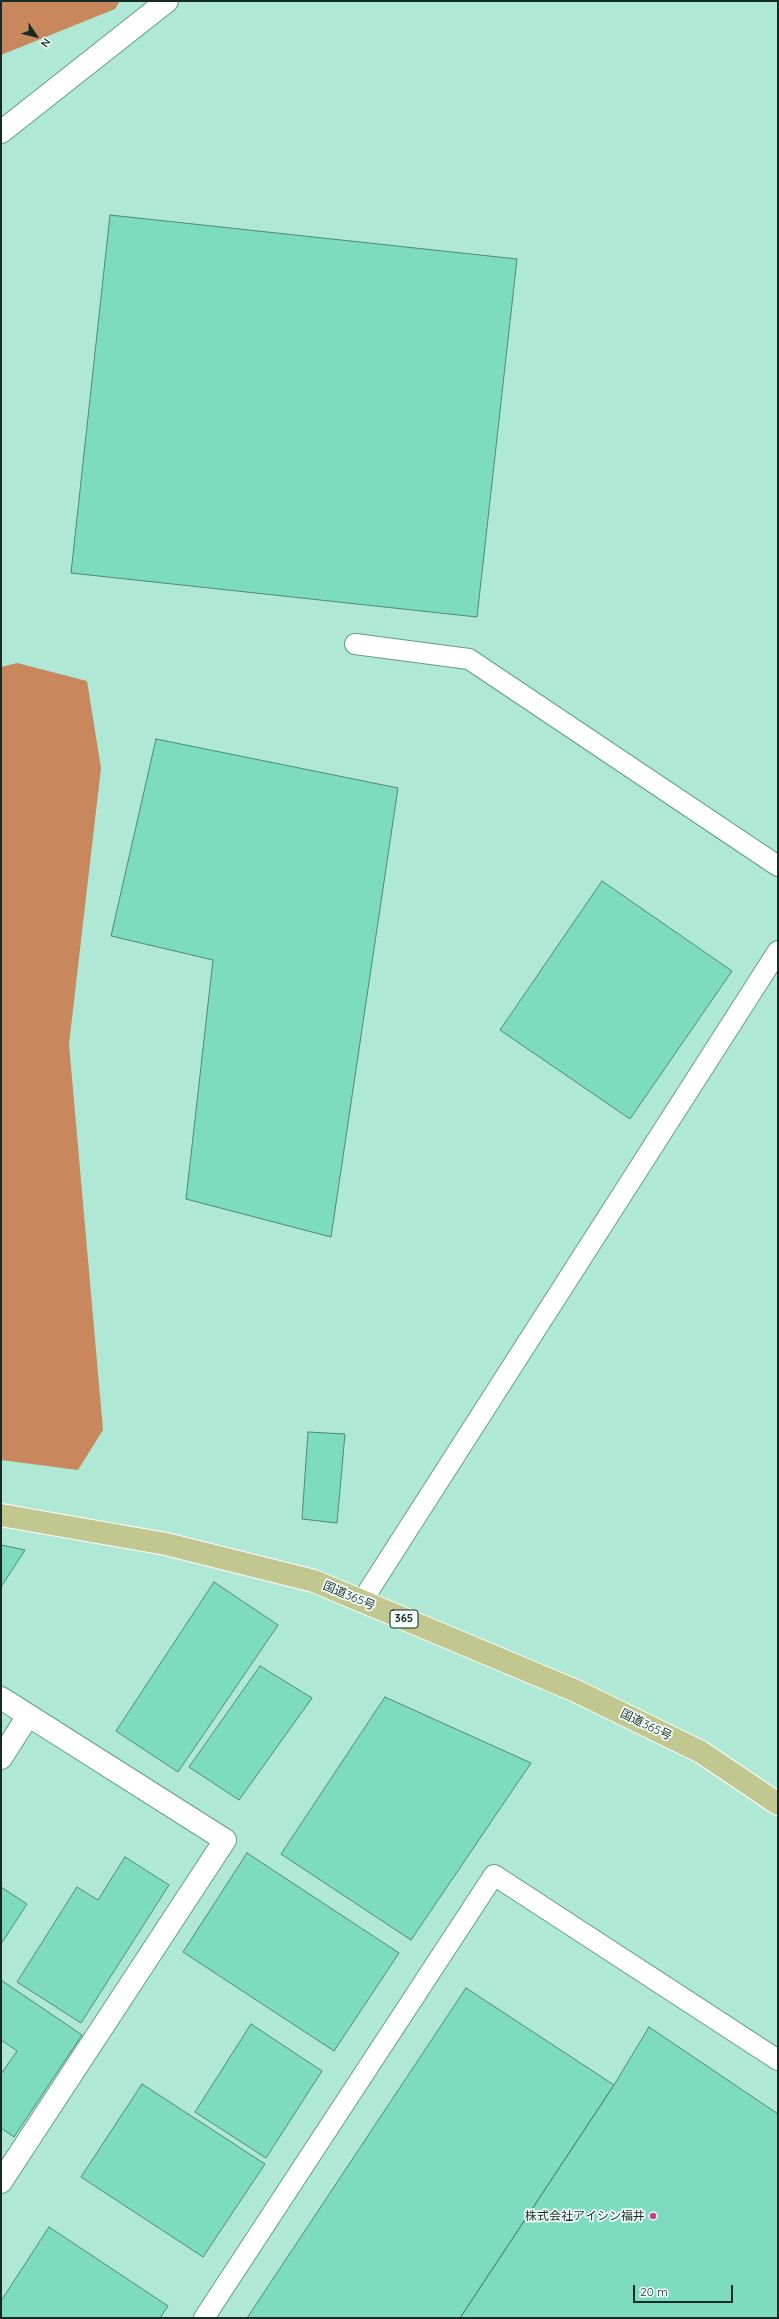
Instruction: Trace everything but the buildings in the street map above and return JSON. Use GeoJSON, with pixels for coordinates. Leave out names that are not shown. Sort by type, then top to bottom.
{"type":"FeatureCollection","features":[{"type":"Feature","properties":{"kind":"highway","name":"国道365号"},"geometry":{"type":"LineString","coordinates":[[1,1515],[166,1544],[314,1581],[576,1691],[701,1752],[778,1802]]}},
{"type":"Feature","properties":{"kind":"street"},"geometry":{"type":"LineString","coordinates":[[1,132],[167,1]]}},
{"type":"Feature","properties":{"kind":"street"},"geometry":{"type":"LineString","coordinates":[[1,1698],[225,1840],[5,2168]]}},
{"type":"Feature","properties":{"kind":"street"},"geometry":{"type":"LineString","coordinates":[[1,1758],[28,1716]]}},
{"type":"Feature","properties":{"kind":"lane"},"geometry":{"type":"LineString","coordinates":[[355,644],[469,659],[778,866]]}},
{"type":"Feature","properties":{"kind":"lane"},"geometry":{"type":"LineString","coordinates":[[362,1601],[778,951]]}},
{"type":"Feature","properties":{"kind":"lane"},"geometry":{"type":"LineString","coordinates":[[204,2318],[494,1875],[778,2060]]}},
{"type":"Feature","properties":{"kind":"shaded area"},"geometry":{"type":"Polygon","coordinates":[[[1,1],[120,1],[115,9],[1,55],[1,1]]]}},
{"type":"Feature","properties":{"kind":"shaded area"},"geometry":{"type":"Polygon","coordinates":[[[17,663],[87,681],[101,768],[69,1044],[103,1430],[78,1470],[1,1460],[1,667],[17,663]]]}},
{"type":"Feature","properties":{"kind":"place","name":"株式会社アイシン福井"},"geometry":{"type":"Point","coordinates":[653,2216]}}]}
